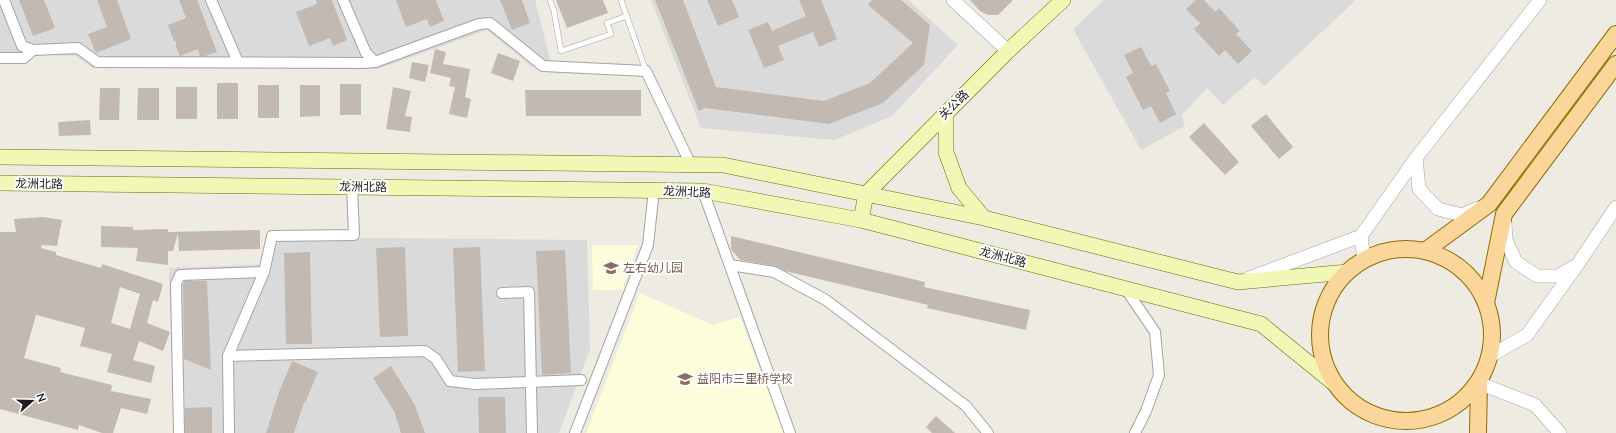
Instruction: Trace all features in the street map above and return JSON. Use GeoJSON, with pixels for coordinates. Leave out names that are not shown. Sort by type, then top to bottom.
{"type":"FeatureCollection","features":[{"type":"Feature","properties":{"kind":"main road","name":"关公路"},"geometry":{"type":"LineString","coordinates":[[866,194],[1008,51],[1063,0]]}},
{"type":"Feature","properties":{"kind":"main road"},"geometry":{"type":"LineString","coordinates":[[1424,251],[1489,204],[1616,34]]}},
{"type":"Feature","properties":{"kind":"main road"},"geometry":{"type":"LineString","coordinates":[[1486,303],[1504,214],[1616,64]]}},
{"type":"Feature","properties":{"kind":"main road"},"geometry":{"type":"LineString","coordinates":[[946,114],[946,152],[959,188],[984,218]]}},
{"type":"Feature","properties":{"kind":"main road"},"geometry":{"type":"LineString","coordinates":[[0,157],[723,165],[984,218],[1238,282],[1348,272]]}},
{"type":"Feature","properties":{"kind":"main road","name":"龙洲北路"},"geometry":{"type":"LineString","coordinates":[[0,183],[703,191],[861,220],[1261,324],[1336,385]]}},
{"type":"Feature","properties":{"kind":"main road"},"geometry":{"type":"LineString","coordinates":[[861,220],[866,194]]}},
{"type":"Feature","properties":{"kind":"main road"},"geometry":{"type":"LineString","coordinates":[[1404,249],[1424,251],[1450,261],[1472,279],[1486,303],[1492,329],[1490,356],[1479,382],[1462,402],[1440,415],[1415,422],[1390,420],[1369,413],[1350,401],[1336,385],[1325,363],[1320,339],[1323,314],[1332,291],[1348,272],[1364,260],[1383,252],[1404,249]]}},
{"type":"Feature","properties":{"kind":"main road"},"geometry":{"type":"LineString","coordinates":[[1478,433],[1479,382]]}},
{"type":"Feature","properties":{"kind":"main road"},"geometry":{"type":"LineString","coordinates":[[1390,420],[1401,433]]}},
{"type":"Feature","properties":{"kind":"street"},"geometry":{"type":"LineString","coordinates":[[4,0],[22,46],[33,50],[78,48],[97,62],[375,62],[478,24],[490,23],[543,66],[646,70],[691,165]]}},
{"type":"Feature","properties":{"kind":"street"},"geometry":{"type":"LineString","coordinates":[[211,0],[238,62]]}},
{"type":"Feature","properties":{"kind":"street"},"geometry":{"type":"LineString","coordinates":[[343,0],[366,53],[375,62]]}},
{"type":"Feature","properties":{"kind":"street"},"geometry":{"type":"LineString","coordinates":[[953,0],[1008,51]]}},
{"type":"Feature","properties":{"kind":"street"},"geometry":{"type":"LineString","coordinates":[[1238,282],[1362,236],[1416,158],[1540,0]]}},
{"type":"Feature","properties":{"kind":"street"},"geometry":{"type":"LineString","coordinates":[[0,58],[24,58],[33,50]]}},
{"type":"Feature","properties":{"kind":"street"},"geometry":{"type":"LineString","coordinates":[[1416,158],[1419,189],[1438,209],[1462,215],[1489,204]]}},
{"type":"Feature","properties":{"kind":"street"},"geometry":{"type":"LineString","coordinates":[[229,433],[228,356],[264,272],[272,236],[354,235],[352,187]]}},
{"type":"Feature","properties":{"kind":"street"},"geometry":{"type":"LineString","coordinates":[[576,433],[648,244],[654,190]]}},
{"type":"Feature","properties":{"kind":"street"},"geometry":{"type":"LineString","coordinates":[[703,191],[790,433]]}},
{"type":"Feature","properties":{"kind":"street"},"geometry":{"type":"LineString","coordinates":[[1490,356],[1527,335],[1614,213]]}},
{"type":"Feature","properties":{"kind":"street"},"geometry":{"type":"LineString","coordinates":[[1504,214],[1506,240],[1516,262],[1537,276],[1558,276],[1578,264]]}},
{"type":"Feature","properties":{"kind":"street"},"geometry":{"type":"LineString","coordinates":[[1362,236],[1364,260]]}},
{"type":"Feature","properties":{"kind":"street"},"geometry":{"type":"LineString","coordinates":[[730,266],[774,272],[826,300],[966,406],[988,433]]}},
{"type":"Feature","properties":{"kind":"street"},"geometry":{"type":"LineString","coordinates":[[179,433],[176,284],[180,275],[264,272]]}},
{"type":"Feature","properties":{"kind":"street"},"geometry":{"type":"LineString","coordinates":[[1125,288],[1155,332],[1160,375],[1146,412],[1135,433]]}},
{"type":"Feature","properties":{"kind":"street"},"geometry":{"type":"LineString","coordinates":[[502,293],[530,292],[532,433]]}},
{"type":"Feature","properties":{"kind":"street"},"geometry":{"type":"LineString","coordinates":[[228,356],[425,351],[436,358],[450,381],[474,384],[582,380]]}},
{"type":"Feature","properties":{"kind":"street"},"geometry":{"type":"LineString","coordinates":[[1479,382],[1535,405],[1560,433]]}},
{"type":"Feature","properties":{"kind":"lane"},"geometry":{"type":"LineString","coordinates":[[550,0],[554,11],[561,51],[611,34],[608,23],[627,16]]}},
{"type":"Feature","properties":{"kind":"lane"},"geometry":{"type":"LineString","coordinates":[[622,0],[646,70]]}},
{"type":"Feature","properties":{"kind":"shaded area"},"geometry":{"type":"Polygon","coordinates":[[[0,0],[535,0],[551,63],[532,67],[487,30],[378,69],[92,68],[76,56],[0,54],[0,0]]]}},
{"type":"Feature","properties":{"kind":"shaded area"},"geometry":{"type":"Polygon","coordinates":[[[651,0],[908,0],[958,45],[892,116],[835,140],[701,128],[651,0]]]}},
{"type":"Feature","properties":{"kind":"shaded area"},"geometry":{"type":"Polygon","coordinates":[[[1104,0],[1355,1],[1264,86],[1255,77],[1223,105],[1207,88],[1182,115],[1185,126],[1141,150],[1073,29],[1104,0]]]}},
{"type":"Feature","properties":{"kind":"shaded area"},"geometry":{"type":"Polygon","coordinates":[[[280,237],[587,240],[590,349],[559,433],[174,433],[169,268],[268,264],[280,237]]]}},
{"type":"Feature","properties":{"kind":"shaded area","name":"左右幼儿园"},"geometry":{"type":"Polygon","coordinates":[[[592,245],[638,245],[622,290],[593,290],[592,245]]]}},
{"type":"Feature","properties":{"kind":"shaded area","name":"益阳市三里桥学校"},"geometry":{"type":"Polygon","coordinates":[[[640,293],[713,325],[740,317],[784,433],[586,433],[640,293]]]}},
{"type":"Feature","properties":{"kind":"building"},"geometry":{"type":"Polygon","coordinates":[[[19,0],[44,0],[55,28],[33,36],[19,0]]]}},
{"type":"Feature","properties":{"kind":"building"},"geometry":{"type":"Polygon","coordinates":[[[97,0],[117,0],[131,39],[96,53],[88,34],[107,27],[97,0]]]}},
{"type":"Feature","properties":{"kind":"building"},"geometry":{"type":"Polygon","coordinates":[[[179,0],[197,0],[217,52],[200,56],[198,49],[180,56],[176,47],[176,41],[174,41],[168,25],[186,18],[179,0]]]}},
{"type":"Feature","properties":{"kind":"building"},"geometry":{"type":"Polygon","coordinates":[[[316,0],[332,0],[347,40],[333,46],[330,38],[309,46],[296,12],[317,4],[316,0]]]}},
{"type":"Feature","properties":{"kind":"building"},"geometry":{"type":"Polygon","coordinates":[[[396,0],[436,0],[444,21],[430,27],[427,19],[406,27],[396,0]]]}},
{"type":"Feature","properties":{"kind":"building"},"geometry":{"type":"Polygon","coordinates":[[[500,0],[522,0],[530,23],[512,30],[500,0]]]}},
{"type":"Feature","properties":{"kind":"building"},"geometry":{"type":"Polygon","coordinates":[[[556,0],[603,0],[608,13],[567,28],[556,0]]]}},
{"type":"Feature","properties":{"kind":"building"},"geometry":{"type":"Polygon","coordinates":[[[655,0],[683,0],[716,87],[824,101],[870,83],[913,43],[868,5],[872,0],[901,0],[930,25],[924,65],[883,103],[829,124],[705,108],[699,111],[655,0]]]}},
{"type":"Feature","properties":{"kind":"building"},"geometry":{"type":"Polygon","coordinates":[[[707,0],[732,0],[739,17],[718,26],[707,0]]]}},
{"type":"Feature","properties":{"kind":"building"},"geometry":{"type":"Polygon","coordinates":[[[799,0],[821,0],[837,39],[819,47],[813,32],[778,46],[784,60],[764,68],[748,30],[768,22],[772,31],[806,16],[799,0]]]}},
{"type":"Feature","properties":{"kind":"building"},"geometry":{"type":"Polygon","coordinates":[[[970,0],[1013,0],[998,15],[988,15],[980,11],[970,0]]]}},
{"type":"Feature","properties":{"kind":"building"},"geometry":{"type":"Polygon","coordinates":[[[1196,0],[1204,0],[1215,12],[1219,8],[1240,31],[1236,34],[1252,51],[1238,64],[1225,50],[1219,56],[1194,29],[1200,23],[1186,9],[1196,0]]]}},
{"type":"Feature","properties":{"kind":"building"},"geometry":{"type":"Polygon","coordinates":[[[1141,47],[1151,66],[1156,64],[1170,91],[1166,93],[1176,114],[1160,123],[1151,106],[1143,110],[1126,77],[1133,73],[1124,55],[1141,47]]]}},
{"type":"Feature","properties":{"kind":"building"},"geometry":{"type":"Polygon","coordinates":[[[435,49],[446,52],[443,64],[470,69],[465,97],[471,99],[467,118],[449,114],[455,87],[449,86],[451,78],[430,73],[435,49]]]}},
{"type":"Feature","properties":{"kind":"building"},"geometry":{"type":"Polygon","coordinates":[[[498,53],[520,61],[513,81],[491,73],[498,53]]]}},
{"type":"Feature","properties":{"kind":"building"},"geometry":{"type":"Polygon","coordinates":[[[412,62],[429,65],[425,82],[409,78],[412,62]]]}},
{"type":"Feature","properties":{"kind":"building"},"geometry":{"type":"Polygon","coordinates":[[[217,83],[238,83],[238,119],[217,119],[217,83]]]}},
{"type":"Feature","properties":{"kind":"building"},"geometry":{"type":"Polygon","coordinates":[[[340,84],[361,84],[361,115],[340,115],[340,84]]]}},
{"type":"Feature","properties":{"kind":"building"},"geometry":{"type":"Polygon","coordinates":[[[258,85],[279,85],[279,118],[258,118],[258,85]]]}},
{"type":"Feature","properties":{"kind":"building"},"geometry":{"type":"Polygon","coordinates":[[[300,85],[320,85],[320,116],[300,117],[300,85]]]}},
{"type":"Feature","properties":{"kind":"building"},"geometry":{"type":"Polygon","coordinates":[[[176,87],[197,87],[197,119],[176,119],[176,87]]]}},
{"type":"Feature","properties":{"kind":"building"},"geometry":{"type":"Polygon","coordinates":[[[393,87],[411,91],[405,116],[412,117],[410,132],[386,129],[393,87]]]}},
{"type":"Feature","properties":{"kind":"building"},"geometry":{"type":"Polygon","coordinates":[[[100,88],[120,88],[119,120],[99,120],[100,88]]]}},
{"type":"Feature","properties":{"kind":"building"},"geometry":{"type":"Polygon","coordinates":[[[138,88],[159,88],[159,120],[137,120],[138,88]]]}},
{"type":"Feature","properties":{"kind":"building"},"geometry":{"type":"Polygon","coordinates":[[[525,90],[641,90],[641,116],[526,116],[525,90]]]}},
{"type":"Feature","properties":{"kind":"building"},"geometry":{"type":"Polygon","coordinates":[[[1266,114],[1293,147],[1279,159],[1251,126],[1266,114]]]}},
{"type":"Feature","properties":{"kind":"building"},"geometry":{"type":"Polygon","coordinates":[[[90,120],[91,135],[59,136],[58,122],[90,120]]]}},
{"type":"Feature","properties":{"kind":"building"},"geometry":{"type":"Polygon","coordinates":[[[1204,123],[1239,162],[1225,175],[1189,137],[1204,123]]]}},
{"type":"Feature","properties":{"kind":"building"},"geometry":{"type":"Polygon","coordinates":[[[43,217],[62,220],[57,246],[42,245],[41,248],[56,252],[56,255],[101,268],[102,264],[163,284],[158,302],[153,300],[147,323],[170,332],[163,351],[139,341],[133,360],[155,366],[151,383],[107,372],[112,354],[80,346],[85,328],[36,315],[24,358],[61,368],[60,372],[112,385],[111,391],[151,399],[147,414],[121,408],[113,433],[102,433],[79,425],[78,430],[0,409],[0,232],[16,232],[14,219],[43,217]],[[120,287],[111,323],[130,329],[140,294],[120,287]]]}},
{"type":"Feature","properties":{"kind":"building"},"geometry":{"type":"Polygon","coordinates":[[[101,226],[133,227],[133,230],[168,229],[168,232],[260,230],[260,249],[179,251],[178,233],[173,251],[168,251],[168,265],[136,261],[138,248],[101,247],[101,226]]]}},
{"type":"Feature","properties":{"kind":"building"},"geometry":{"type":"Polygon","coordinates":[[[731,236],[925,282],[924,287],[1030,310],[1026,330],[927,308],[928,305],[785,271],[775,266],[740,260],[731,249],[731,236]]]}},
{"type":"Feature","properties":{"kind":"building"},"geometry":{"type":"Polygon","coordinates":[[[405,247],[408,336],[380,337],[376,248],[405,247]]]}},
{"type":"Feature","properties":{"kind":"building"},"geometry":{"type":"Polygon","coordinates":[[[480,247],[485,371],[458,372],[453,248],[480,247]]]}},
{"type":"Feature","properties":{"kind":"building"},"geometry":{"type":"Polygon","coordinates":[[[565,250],[571,373],[542,375],[536,251],[565,250]]]}},
{"type":"Feature","properties":{"kind":"building"},"geometry":{"type":"Polygon","coordinates":[[[310,252],[312,344],[286,344],[284,253],[310,252]]]}},
{"type":"Feature","properties":{"kind":"building"},"geometry":{"type":"Polygon","coordinates":[[[184,281],[207,281],[211,370],[184,359],[184,281]]]}},
{"type":"Feature","properties":{"kind":"building"},"geometry":{"type":"Polygon","coordinates":[[[292,361],[318,372],[305,403],[304,402],[294,433],[266,433],[279,392],[292,361]]]}},
{"type":"Feature","properties":{"kind":"building"},"geometry":{"type":"Polygon","coordinates":[[[391,366],[415,405],[425,433],[401,433],[394,411],[373,378],[391,366]]]}},
{"type":"Feature","properties":{"kind":"building"},"geometry":{"type":"Polygon","coordinates":[[[478,397],[505,397],[506,433],[479,433],[478,397]]]}},
{"type":"Feature","properties":{"kind":"building"},"geometry":{"type":"Polygon","coordinates":[[[212,407],[212,433],[185,433],[185,408],[212,407]]]}},
{"type":"Feature","properties":{"kind":"building"},"geometry":{"type":"Polygon","coordinates":[[[936,416],[955,433],[932,433],[926,427],[936,416]]]}},
{"type":"Feature","properties":{"kind":"place","name":"左右幼儿园"},"geometry":{"type":"Point","coordinates":[611,268]}},
{"type":"Feature","properties":{"kind":"place","name":"益阳市三里桥学校"},"geometry":{"type":"Point","coordinates":[685,379]}}]}
